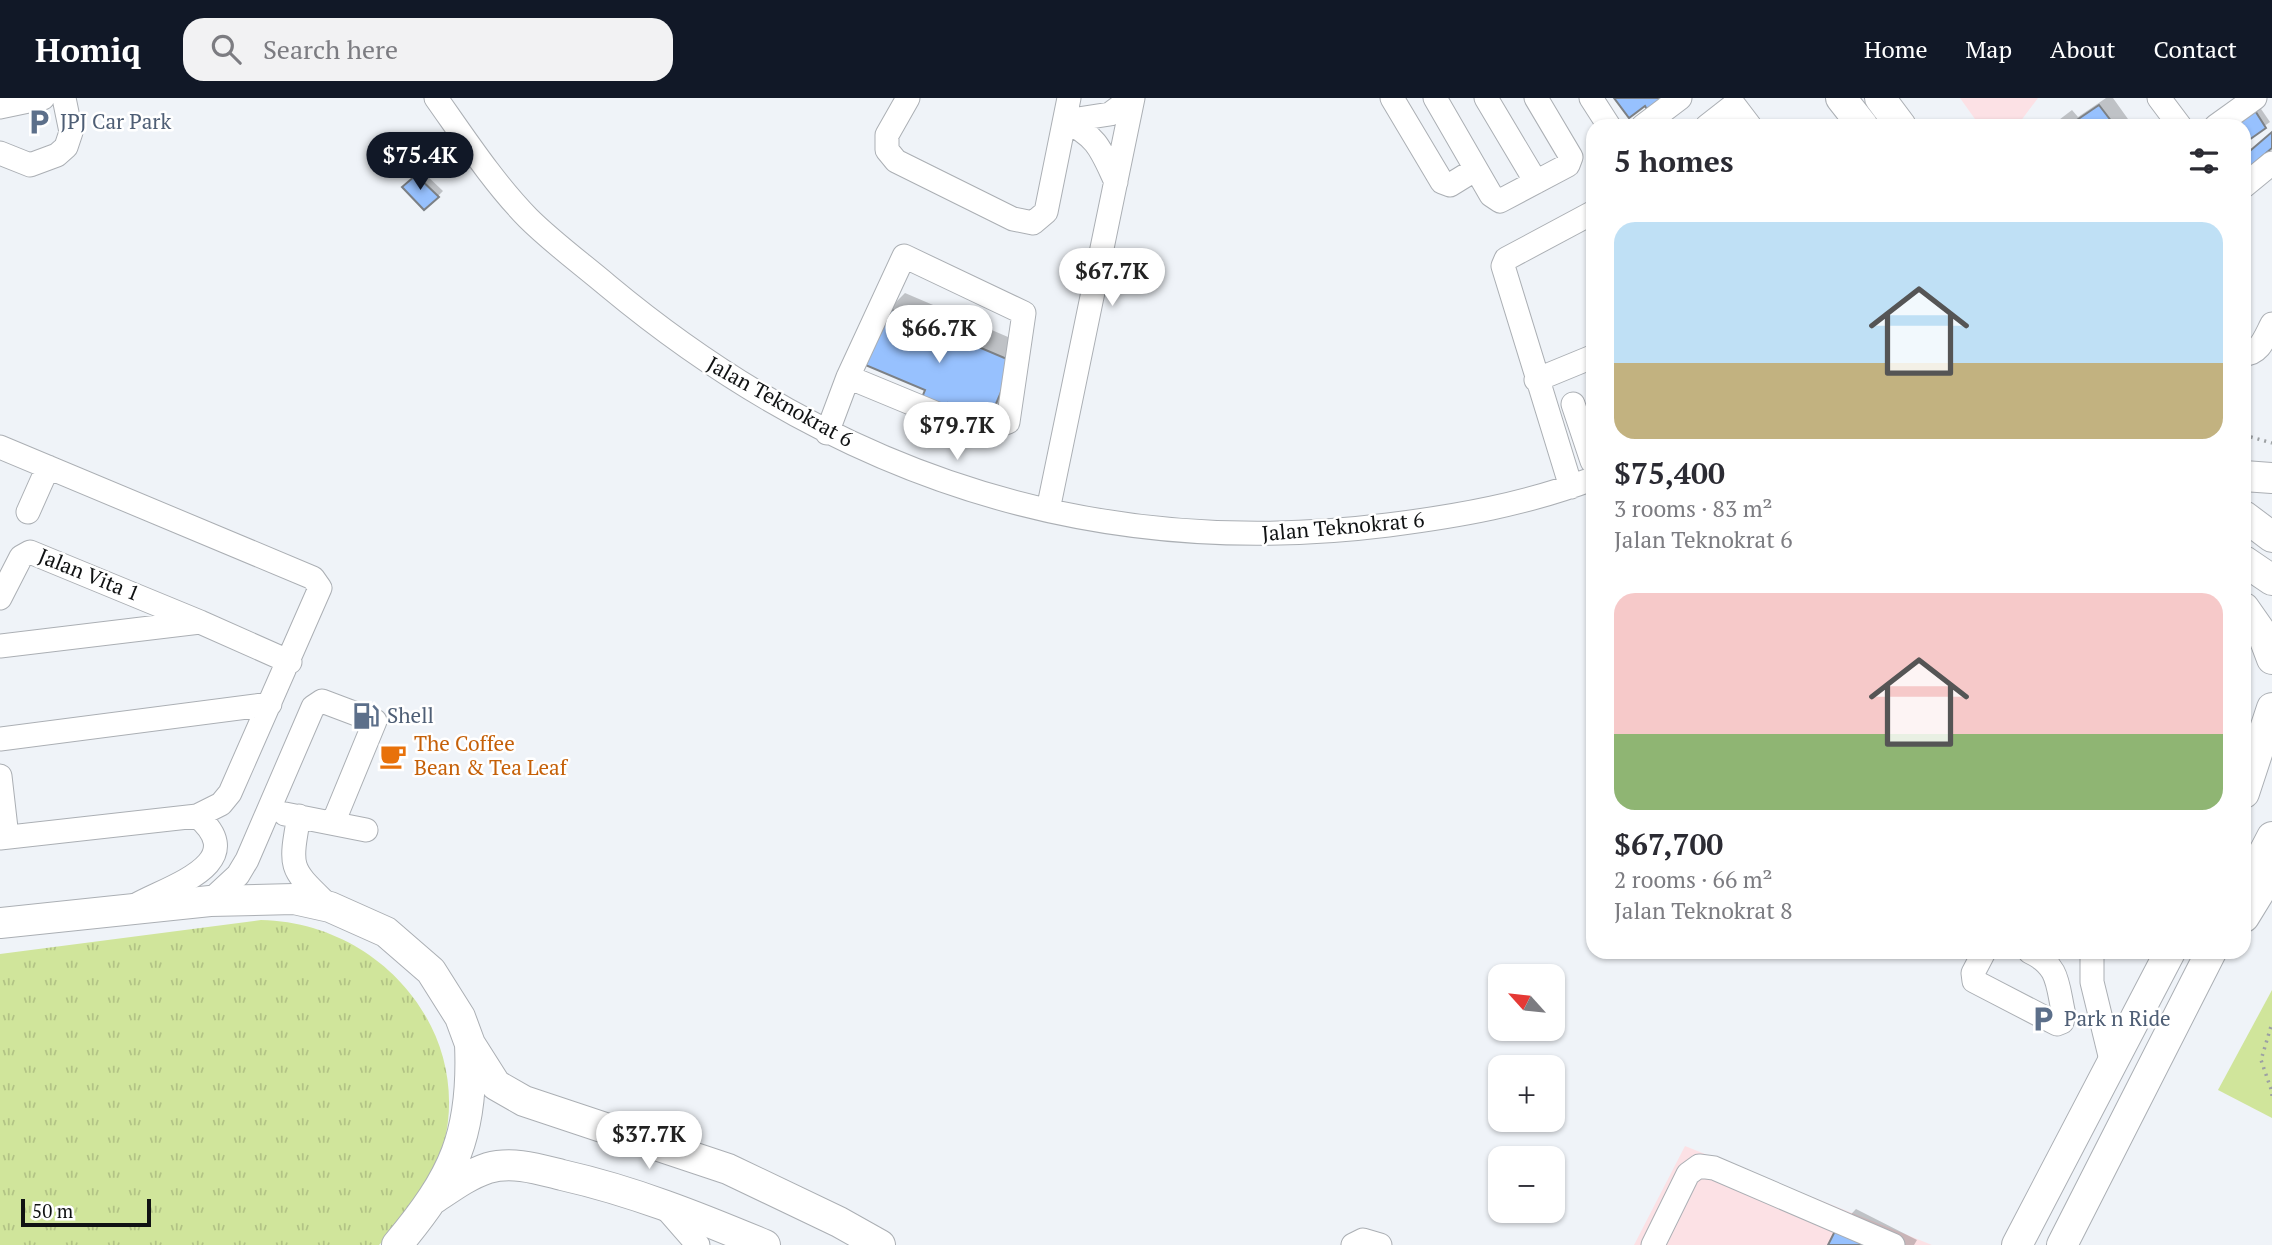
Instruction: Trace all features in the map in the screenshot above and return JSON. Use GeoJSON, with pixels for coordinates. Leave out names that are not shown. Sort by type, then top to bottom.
{"type":"FeatureCollection","features":[{"type":"Feature","properties":{"kind":"main road"},"geometry":{"type":"LineString","coordinates":[[1841,98],[1858,119]]}},
{"type":"Feature","properties":{"kind":"main road"},"geometry":{"type":"LineString","coordinates":[[1880,98],[1896,119]]}},
{"type":"Feature","properties":{"kind":"main road"},"geometry":{"type":"LineString","coordinates":[[2251,476],[2272,478]]}},
{"type":"Feature","properties":{"kind":"main road"},"geometry":{"type":"LineString","coordinates":[[2251,521],[2272,537]]}},
{"type":"Feature","properties":{"kind":"main road"},"geometry":{"type":"LineString","coordinates":[[2251,566],[2272,580]]}},
{"type":"Feature","properties":{"kind":"main road"},"geometry":{"type":"LineString","coordinates":[[2251,618],[2263,635],[2272,659]]}},
{"type":"Feature","properties":{"kind":"main road"},"geometry":{"type":"LineString","coordinates":[[2251,772],[2272,709]]}},
{"type":"Feature","properties":{"kind":"main road"},"geometry":{"type":"LineString","coordinates":[[2251,793],[2272,751]]}},
{"type":"Feature","properties":{"kind":"main road"},"geometry":{"type":"LineString","coordinates":[[2251,877],[2272,836]]}},
{"type":"Feature","properties":{"kind":"main road"},"geometry":{"type":"LineString","coordinates":[[2251,906],[2272,872]]}},
{"type":"Feature","properties":{"kind":"main road"},"geometry":{"type":"LineString","coordinates":[[0,923],[210,901],[294,899],[330,906],[386,932],[431,971],[460,1017],[470,1044],[496,1085],[524,1101],[728,1169],[839,1222],[880,1245]]}},
{"type":"Feature","properties":{"kind":"main road"},"geometry":{"type":"LineString","coordinates":[[2017,1245],[2166,959]]}},
{"type":"Feature","properties":{"kind":"main road"},"geometry":{"type":"LineString","coordinates":[[2062,1245],[2207,959]]}},
{"type":"Feature","properties":{"kind":"main road"},"geometry":{"type":"LineString","coordinates":[[2169,1034],[2217,959]]}},
{"type":"Feature","properties":{"kind":"main road"},"geometry":{"type":"LineString","coordinates":[[407,1239],[452,1168],[462,1142],[472,1084],[470,1044]]}},
{"type":"Feature","properties":{"kind":"main road"},"geometry":{"type":"LineString","coordinates":[[432,1200],[458,1181],[489,1168],[519,1165],[614,1187],[660,1201],[765,1245]]}},
{"type":"Feature","properties":{"kind":"street"},"geometry":{"type":"LineString","coordinates":[[0,107],[43,98]]}},
{"type":"Feature","properties":{"kind":"street"},"geometry":{"type":"LineString","coordinates":[[0,153],[30,165],[57,155],[66,147],[71,132],[64,98]]}},
{"type":"Feature","properties":{"kind":"street","name":"Jalan Teknokrat 6"},"geometry":{"type":"LineString","coordinates":[[436,98],[494,178],[529,219],[663,331],[742,386],[827,433],[910,470],[1048,510],[1139,528],[1252,534],[1330,532],[1464,515],[1544,498],[1582,483]]}},
{"type":"Feature","properties":{"kind":"street"},"geometry":{"type":"LineString","coordinates":[[908,98],[887,135],[887,150],[896,161],[1013,219],[1033,223],[1046,212],[1067,109]]}},
{"type":"Feature","properties":{"kind":"street"},"geometry":{"type":"LineString","coordinates":[[1067,109],[1110,114],[1132,98]]}},
{"type":"Feature","properties":{"kind":"street"},"geometry":{"type":"LineString","coordinates":[[1048,510],[1132,98]]}},
{"type":"Feature","properties":{"kind":"street"},"geometry":{"type":"LineString","coordinates":[[1392,98],[1442,182],[1450,185],[1476,169]]}},
{"type":"Feature","properties":{"kind":"street"},"geometry":{"type":"LineString","coordinates":[[1435,98],[1491,195],[1500,201],[1568,165],[1571,157],[1536,98]]}},
{"type":"Feature","properties":{"kind":"street"},"geometry":{"type":"LineString","coordinates":[[1486,98],[1536,181]]}},
{"type":"Feature","properties":{"kind":"street"},"geometry":{"type":"LineString","coordinates":[[1591,98],[1604,119]]}},
{"type":"Feature","properties":{"kind":"street"},"geometry":{"type":"LineString","coordinates":[[1652,119],[1680,98]]}},
{"type":"Feature","properties":{"kind":"street"},"geometry":{"type":"LineString","coordinates":[[2159,98],[2171,119]]}},
{"type":"Feature","properties":{"kind":"street"},"geometry":{"type":"LineString","coordinates":[[2226,119],[2255,98]]}},
{"type":"Feature","properties":{"kind":"street"},"geometry":{"type":"LineString","coordinates":[[1716,119],[1739,102],[1747,119]]}},
{"type":"Feature","properties":{"kind":"street"},"geometry":{"type":"LineString","coordinates":[[1067,109],[1100,147],[1116,182]]}},
{"type":"Feature","properties":{"kind":"street"},"geometry":{"type":"LineString","coordinates":[[2251,180],[2272,163]]}},
{"type":"Feature","properties":{"kind":"street"},"geometry":{"type":"LineString","coordinates":[[1582,483],[1536,380],[1503,266],[1506,259],[1586,216]]}},
{"type":"Feature","properties":{"kind":"street"},"geometry":{"type":"LineString","coordinates":[[827,433],[848,377],[904,256],[1024,313],[1008,422],[981,432],[848,377]]}},
{"type":"Feature","properties":{"kind":"street"},"geometry":{"type":"LineString","coordinates":[[2251,353],[2259,347],[2272,324]]}},
{"type":"Feature","properties":{"kind":"street"},"geometry":{"type":"LineString","coordinates":[[1536,380],[1586,359]]}},
{"type":"Feature","properties":{"kind":"street"},"geometry":{"type":"LineString","coordinates":[[1548,412],[1583,400],[1586,420]]}},
{"type":"Feature","properties":{"kind":"street"},"geometry":{"type":"LineString","coordinates":[[0,447],[313,578],[319,584],[319,596],[290,662],[230,793],[220,804],[197,817],[4,837],[0,776]]}},
{"type":"Feature","properties":{"kind":"street"},"geometry":{"type":"LineString","coordinates":[[28,512],[48,467]]}},
{"type":"Feature","properties":{"kind":"street","name":"Jalan Vita 1"},"geometry":{"type":"LineString","coordinates":[[0,598],[21,557],[30,552],[200,622]]}},
{"type":"Feature","properties":{"kind":"street"},"geometry":{"type":"LineString","coordinates":[[0,646],[200,622],[290,662]]}},
{"type":"Feature","properties":{"kind":"street"},"geometry":{"type":"LineString","coordinates":[[210,901],[237,875],[313,707],[322,701],[375,722],[333,823]]}},
{"type":"Feature","properties":{"kind":"street"},"geometry":{"type":"LineString","coordinates":[[0,739],[270,704]]}},
{"type":"Feature","properties":{"kind":"street"},"geometry":{"type":"LineString","coordinates":[[268,811],[366,830]]}},
{"type":"Feature","properties":{"kind":"street"},"geometry":{"type":"LineString","coordinates":[[299,816],[292,851],[293,867],[296,874],[330,906]]}},
{"type":"Feature","properties":{"kind":"street"},"geometry":{"type":"LineString","coordinates":[[130,908],[199,873],[212,860],[217,842],[215,835],[197,817]]}},
{"type":"Feature","properties":{"kind":"street"},"geometry":{"type":"LineString","coordinates":[[1980,959],[1973,973],[1974,981],[2057,1024],[2062,1022],[2064,1015],[2053,968],[2044,959]]}},
{"type":"Feature","properties":{"kind":"street"},"geometry":{"type":"LineString","coordinates":[[2092,959],[2092,982],[2112,1064]]}},
{"type":"Feature","properties":{"kind":"street"},"geometry":{"type":"LineString","coordinates":[[1653,1245],[1688,1174],[1694,1168],[1706,1166],[1893,1245]]}},
{"type":"Feature","properties":{"kind":"street"},"geometry":{"type":"LineString","coordinates":[[660,1201],[698,1245]]}},
{"type":"Feature","properties":{"kind":"street"},"geometry":{"type":"LineString","coordinates":[[1353,1245],[1363,1240],[1380,1245]]}},
{"type":"Feature","properties":{"kind":"path"},"geometry":{"type":"LineString","coordinates":[[2251,437],[2272,443]]}},
{"type":"Feature","properties":{"kind":"path"},"geometry":{"type":"LineString","coordinates":[[2272,1023],[2261,1060],[2272,1088],[2272,1099]]}},
{"type":"Feature","properties":{"kind":"shaded area"},"geometry":{"type":"Polygon","coordinates":[[[1960,98],[2038,98],[2022,119],[1975,119],[1960,98]]]}},
{"type":"Feature","properties":{"kind":"shaded area"},"geometry":{"type":"Polygon","coordinates":[[[1685,1146],[1932,1245],[1634,1245],[1685,1146]]]}},
{"type":"Feature","properties":{"kind":"green space"},"geometry":{"type":"Polygon","coordinates":[[[261,920],[309,927],[353,945],[390,972],[419,1006],[439,1046],[449,1090],[446,1136],[429,1183],[407,1216],[379,1245],[0,1245],[0,954],[261,920]]]}},
{"type":"Feature","properties":{"kind":"green space"},"geometry":{"type":"Polygon","coordinates":[[[2272,990],[2272,1118],[2218,1090],[2272,990]]]}},
{"type":"Feature","properties":{"kind":"building"},"geometry":{"type":"Polygon","coordinates":[[[1614,98],[1671,98],[1649,113],[1645,106],[1629,118],[1614,98]]]}},
{"type":"Feature","properties":{"kind":"building"},"geometry":{"type":"Polygon","coordinates":[[[2099,105],[2110,119],[2078,119],[2099,105]]]}},
{"type":"Feature","properties":{"kind":"building"},"geometry":{"type":"Polygon","coordinates":[[[2254,109],[2266,128],[2251,139],[2251,119],[2241,119],[2254,109]]]}},
{"type":"Feature","properties":{"kind":"building"},"geometry":{"type":"Polygon","coordinates":[[[2272,132],[2272,148],[2251,166],[2251,150],[2272,132]]]}},
{"type":"Feature","properties":{"kind":"building"},"geometry":{"type":"Polygon","coordinates":[[[416,175],[439,197],[424,210],[402,187],[416,175]]]}},
{"type":"Feature","properties":{"kind":"building"},"geometry":{"type":"Polygon","coordinates":[[[887,308],[1014,362],[989,420],[948,403],[945,410],[921,400],[925,390],[863,364],[887,308]]]}},
{"type":"Feature","properties":{"kind":"building"},"geometry":{"type":"Polygon","coordinates":[[[1838,1225],[1878,1245],[1828,1245],[1838,1225]]]}},
{"type":"Feature","properties":{"kind":"place","name":"JPJ Car Park"},"geometry":{"type":"Point","coordinates":[39,122]}},
{"type":"Feature","properties":{"kind":"place","name":"Shell"},"geometry":{"type":"Point","coordinates":[366,716]}},
{"type":"Feature","properties":{"kind":"place","name":"The Coffee Bean & Tea Leaf"},"geometry":{"type":"Point","coordinates":[393,756]}},
{"type":"Feature","properties":{"kind":"place","name":"Park n Ride"},"geometry":{"type":"Point","coordinates":[2043,1019]}}]}
